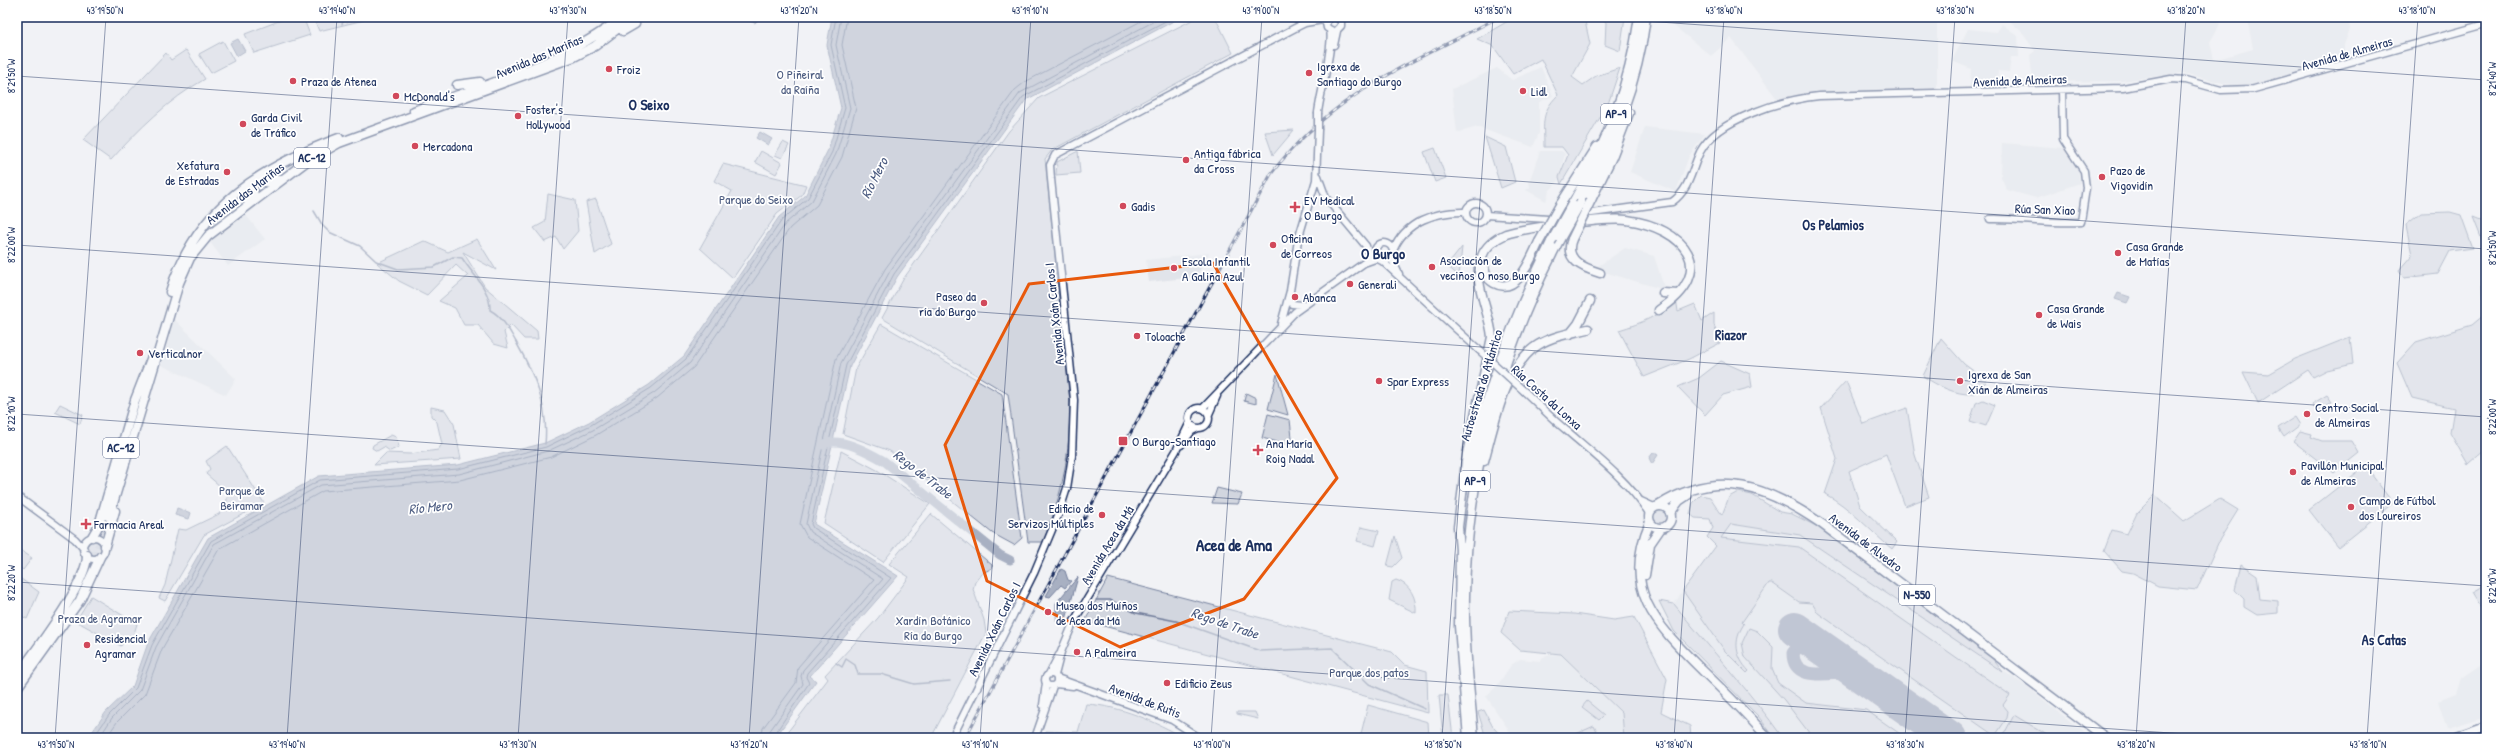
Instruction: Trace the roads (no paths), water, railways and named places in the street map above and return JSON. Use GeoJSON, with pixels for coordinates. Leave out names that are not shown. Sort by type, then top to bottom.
{"type":"FeatureCollection","features":[{"type":"Feature","properties":{"kind":"highway","name":"Avenida das Mariñas"},"geometry":{"type":"LineString","coordinates":[[622,17],[575,50],[307,150],[285,160],[253,179],[224,204],[192,243],[181,262],[151,359],[107,516],[182,275],[197,247],[218,228],[307,160],[339,143],[592,51],[634,21]]}},
{"type":"Feature","properties":{"kind":"highway","name":"Autoestrada do Atlántico"},"geometry":{"type":"LineString","coordinates":[[1468,738],[1458,626],[1460,550],[1474,448],[1495,370],[1512,325],[1551,242],[1610,129],[1627,82],[1639,17]]}},
{"type":"Feature","properties":{"kind":"highway","name":"AP-9"},"geometry":{"type":"LineString","coordinates":[[1638,63],[1646,17]]}},
{"type":"Feature","properties":{"kind":"highway"},"geometry":{"type":"LineString","coordinates":[[1600,273],[1582,267],[1572,258],[1569,247],[1612,156],[1629,113],[1638,82],[1638,63]]}},
{"type":"Feature","properties":{"kind":"highway","name":"Autoestrada do Atlántico"},"geometry":{"type":"LineString","coordinates":[[1474,738],[1467,668],[1465,596],[1468,531],[1475,484],[1489,416],[1508,354],[1533,293],[1560,239],[1581,202],[1622,117],[1638,63]]}},
{"type":"Feature","properties":{"kind":"highway"},"geometry":{"type":"LineString","coordinates":[[458,82],[469,84],[534,66]]}},
{"type":"Feature","properties":{"kind":"highway"},"geometry":{"type":"LineString","coordinates":[[1610,129],[1560,205],[1539,242],[1523,272],[1513,282],[1506,285],[1494,283],[1485,274],[1484,262],[1491,249],[1512,236],[1604,224],[1624,224],[1663,235],[1678,244],[1683,250],[1688,263],[1685,277],[1678,288],[1666,293],[1678,294]]}},
{"type":"Feature","properties":{"kind":"highway"},"geometry":{"type":"LineString","coordinates":[[285,160],[266,174],[263,179],[264,182],[272,183],[307,160]]}},
{"type":"Feature","properties":{"kind":"highway"},"geometry":{"type":"LineString","coordinates":[[218,228],[227,218],[254,197],[253,189],[244,189],[224,204]]}},
{"type":"Feature","properties":{"kind":"highway"},"geometry":{"type":"LineString","coordinates":[[1460,550],[1458,526],[1467,454],[1492,337],[1490,318],[1479,279],[1480,262],[1488,247],[1498,238],[1517,231],[1609,220],[1636,222],[1668,233],[1680,241],[1689,254],[1691,274],[1678,294],[1659,310]]}},
{"type":"Feature","properties":{"kind":"highway"},"geometry":{"type":"LineString","coordinates":[[1570,334],[1578,324],[1590,301]]}},
{"type":"Feature","properties":{"kind":"highway"},"geometry":{"type":"LineString","coordinates":[[1475,484],[1515,368],[1538,345],[1570,334],[1588,330]]}},
{"type":"Feature","properties":{"kind":"highway","name":"AC-12"},"geometry":{"type":"LineString","coordinates":[[90,538],[99,525],[142,377],[151,359]]}},
{"type":"Feature","properties":{"kind":"highway","name":"AC-12"},"geometry":{"type":"LineString","coordinates":[[105,546],[152,373]]}},
{"type":"Feature","properties":{"kind":"highway","name":"Avenida de Alvedro"},"geometry":{"type":"LineString","coordinates":[[1654,508],[1689,490],[1713,485],[1733,484],[1752,487],[1775,495],[1805,512],[2106,738]]}},
{"type":"Feature","properties":{"kind":"highway","name":"Avenida de Alvedro"},"geometry":{"type":"LineString","coordinates":[[1670,513],[1684,498],[1713,485]]}},
{"type":"Feature","properties":{"kind":"highway"},"geometry":{"type":"LineString","coordinates":[[1654,508],[1665,507],[1670,513]]}},
{"type":"Feature","properties":{"kind":"highway","name":"N-550"},"geometry":{"type":"LineString","coordinates":[[1654,508],[1642,542],[1640,577],[1649,609],[1670,638],[1768,738]]}},
{"type":"Feature","properties":{"kind":"highway","name":"N-550"},"geometry":{"type":"LineString","coordinates":[[1655,618],[1648,599],[1645,570],[1650,544],[1661,528],[1669,522],[1670,513]]}},
{"type":"Feature","properties":{"kind":"highway"},"geometry":{"type":"LineString","coordinates":[[1650,522],[1654,527],[1661,528]]}},
{"type":"Feature","properties":{"kind":"highway"},"geometry":{"type":"LineString","coordinates":[[17,677],[63,610],[81,575],[85,552]]}},
{"type":"Feature","properties":{"kind":"highway"},"geometry":{"type":"LineString","coordinates":[[17,688],[80,600],[100,557]]}},
{"type":"Feature","properties":{"kind":"highway"},"geometry":{"type":"LineString","coordinates":[[17,677],[64,612],[86,576],[67,614],[17,685]]}},
{"type":"Feature","properties":{"kind":"highway"},"geometry":{"type":"LineString","coordinates":[[2455,738],[2486,727]]}},
{"type":"Feature","properties":{"kind":"main road"},"geometry":{"type":"LineString","coordinates":[[1280,328],[1290,291],[1298,240],[1310,204],[1317,171],[1318,113],[1331,41],[1328,28],[1330,18]]}},
{"type":"Feature","properties":{"kind":"main road","name":"Avenida Xoán Carlos I"},"geometry":{"type":"LineString","coordinates":[[952,738],[1034,573],[1059,513],[1068,482],[1074,433],[1074,400],[1051,186],[1051,160],[1055,154],[1295,28],[1314,21],[1330,18]]}},
{"type":"Feature","properties":{"kind":"main road"},"geometry":{"type":"LineString","coordinates":[[1320,101],[1337,31],[1341,26],[1339,18]]}},
{"type":"Feature","properties":{"kind":"main road"},"geometry":{"type":"LineString","coordinates":[[1314,21],[1337,31]]}},
{"type":"Feature","properties":{"kind":"main road","name":"Avenida de Almeiras"},"geometry":{"type":"LineString","coordinates":[[1486,215],[1548,219],[1672,202],[1682,194],[1687,186],[1701,151],[1715,132],[1744,117],[1799,99],[1819,96],[2124,88],[2171,79],[2185,80],[2221,90],[2245,91],[2326,70],[2486,24]]}},
{"type":"Feature","properties":{"kind":"main road","name":"Rúa San Xiao"},"geometry":{"type":"LineString","coordinates":[[1990,219],[2017,218],[2061,223],[2080,222],[2086,188],[2084,171],[2063,138],[2062,90]]}},
{"type":"Feature","properties":{"kind":"main road"},"geometry":{"type":"LineString","coordinates":[[1317,171],[1326,198],[1369,252],[1364,263]]}},
{"type":"Feature","properties":{"kind":"main road"},"geometry":{"type":"LineString","coordinates":[[1310,204],[1317,197],[1326,198]]}},
{"type":"Feature","properties":{"kind":"main road"},"geometry":{"type":"LineString","coordinates":[[1477,203],[1485,208],[1486,215],[1482,221],[1475,223],[1468,219],[1466,212],[1471,205],[1477,203]]}},
{"type":"Feature","properties":{"kind":"main road"},"geometry":{"type":"LineString","coordinates":[[1363,243],[1372,247],[1387,244],[1413,226],[1439,213],[1466,212]]}},
{"type":"Feature","properties":{"kind":"main road"},"geometry":{"type":"LineString","coordinates":[[1176,451],[1190,422],[1191,412],[1196,408],[1203,408],[1305,304],[1364,263],[1392,254],[1402,234]]}},
{"type":"Feature","properties":{"kind":"main road","name":"Rúa Costa da Lonxa"},"geometry":{"type":"LineString","coordinates":[[1387,244],[1402,279]]}},
{"type":"Feature","properties":{"kind":"main road"},"geometry":{"type":"LineString","coordinates":[[1378,246],[1376,253],[1379,259]]}},
{"type":"Feature","properties":{"kind":"main road","name":"Rúa Costa da Lonxa"},"geometry":{"type":"LineString","coordinates":[[1379,259],[1565,430],[1600,458],[1641,500],[1654,508]]}},
{"type":"Feature","properties":{"kind":"main road"},"geometry":{"type":"LineString","coordinates":[[1290,291],[1292,304],[1299,306],[1305,304]]}},
{"type":"Feature","properties":{"kind":"main road"},"geometry":{"type":"LineString","coordinates":[[1176,451],[1192,431],[1198,428],[1204,428],[1208,424],[1209,414],[1217,394]]}},
{"type":"Feature","properties":{"kind":"main road"},"geometry":{"type":"LineString","coordinates":[[1203,408],[1209,414]]}},
{"type":"Feature","properties":{"kind":"main road"},"geometry":{"type":"LineString","coordinates":[[1190,422],[1198,428]]}},
{"type":"Feature","properties":{"kind":"main road","name":"Avenida Acea da Má"},"geometry":{"type":"LineString","coordinates":[[1054,679],[1061,652],[1074,621],[1176,451]]}},
{"type":"Feature","properties":{"kind":"main road"},"geometry":{"type":"LineString","coordinates":[[17,496],[76,539],[85,552],[94,558],[100,557],[105,546],[101,539],[76,539]]}},
{"type":"Feature","properties":{"kind":"main road"},"geometry":{"type":"LineString","coordinates":[[85,552],[90,538]]}},
{"type":"Feature","properties":{"kind":"main road"},"geometry":{"type":"LineString","coordinates":[[1035,738],[1041,721],[1054,679],[1045,678],[1046,683],[1041,721]]}},
{"type":"Feature","properties":{"kind":"main road","name":"Avenida de Rutis"},"geometry":{"type":"LineString","coordinates":[[1046,683],[1054,679],[1172,720],[1200,738]]}},
{"type":"Feature","properties":{"kind":"water","name":"Río Mero"},"geometry":{"type":"Polygon","coordinates":[[[832,17],[1181,17],[1026,100],[897,277],[850,366],[814,524],[898,576],[810,676],[816,681],[775,738],[88,738],[106,712],[133,686],[148,643],[208,538],[319,476],[458,465],[545,443],[589,422],[649,385],[684,356],[779,217],[805,196],[828,150],[841,108],[827,45],[832,17]]]}},
{"type":"Feature","properties":{"kind":"water"},"geometry":{"type":"Polygon","coordinates":[[[238,39],[245,51],[237,56],[230,43],[238,39]]]}},
{"type":"Feature","properties":{"kind":"water"},"geometry":{"type":"Polygon","coordinates":[[[760,132],[772,139],[768,145],[756,138],[760,132]]]}},
{"type":"Feature","properties":{"kind":"water"},"geometry":{"type":"Polygon","coordinates":[[[2118,293],[2130,297],[2127,303],[2115,299],[2118,293]]]}},
{"type":"Feature","properties":{"kind":"water"},"geometry":{"type":"Polygon","coordinates":[[[1653,453],[1657,453],[1658,455],[1652,464],[1649,458],[1653,453]]]}},
{"type":"Feature","properties":{"kind":"water"},"geometry":{"type":"Polygon","coordinates":[[[177,508],[191,513],[189,519],[175,515],[177,508]]]}},
{"type":"Feature","properties":{"kind":"water"},"geometry":{"type":"Polygon","coordinates":[[[1061,569],[1065,571],[1068,580],[1071,581],[1065,588],[1061,585],[1050,597],[1046,596],[1061,569]]]}},
{"type":"Feature","properties":{"kind":"water"},"geometry":{"type":"Polygon","coordinates":[[[1078,577],[1065,623],[1056,622],[1056,603],[1078,577]]]}},
{"type":"Feature","properties":{"kind":"waterway"},"geometry":{"type":"LineString","coordinates":[[342,24],[345,17]]}},
{"type":"Feature","properties":{"kind":"waterway"},"geometry":{"type":"LineString","coordinates":[[314,211],[323,226],[329,232],[360,246],[376,261],[398,269],[434,267],[453,257],[462,258],[484,289],[490,310],[499,316],[505,324],[529,366],[539,391],[545,417],[545,444]]}},
{"type":"Feature","properties":{"kind":"waterway","name":"Rego de Trabe"},"geometry":{"type":"LineString","coordinates":[[823,445],[829,442],[837,442],[854,446],[884,461],[1000,555],[1010,560]]}},
{"type":"Feature","properties":{"kind":"waterway","name":"Rego de Trabe"},"geometry":{"type":"LineString","coordinates":[[1096,600],[1110,600],[1136,613],[1176,621],[1260,651],[1332,648],[1369,684],[1425,709]]}},
{"type":"Feature","properties":{"kind":"waterway"},"geometry":{"type":"LineString","coordinates":[[836,663],[842,667],[846,659],[855,665],[858,674],[881,674],[914,684],[950,681]]}},
{"type":"Feature","properties":{"kind":"tunnel"},"geometry":{"type":"LineString","coordinates":[[90,570],[109,517]]}},
{"type":"Feature","properties":{"kind":"railway"},"geometry":{"type":"LineString","coordinates":[[965,738],[1271,174],[1295,146],[1320,122],[1347,101],[1375,82],[1499,17]]}},
{"type":"Feature","properties":{"kind":"place","name":"Froiz"},"geometry":{"type":"Point","coordinates":[609,69]}},
{"type":"Feature","properties":{"kind":"place","name":"Igrexa de Santiago do Burgo"},"geometry":{"type":"Point","coordinates":[1309,73]}},
{"type":"Feature","properties":{"kind":"place","name":"Praza de Atenea"},"geometry":{"type":"Point","coordinates":[293,81]}},
{"type":"Feature","properties":{"kind":"place","name":"Lidl"},"geometry":{"type":"Point","coordinates":[1523,91]}},
{"type":"Feature","properties":{"kind":"place","name":"McDonald's"},"geometry":{"type":"Point","coordinates":[396,96]}},
{"type":"Feature","properties":{"kind":"place","name":"Foster's Hollywood"},"geometry":{"type":"Point","coordinates":[518,116]}},
{"type":"Feature","properties":{"kind":"place","name":"Garda Civil de Tráfico"},"geometry":{"type":"Point","coordinates":[243,124]}},
{"type":"Feature","properties":{"kind":"place","name":"Mercadona"},"geometry":{"type":"Point","coordinates":[415,146]}},
{"type":"Feature","properties":{"kind":"place","name":"Antiga fábrica da Cross"},"geometry":{"type":"Point","coordinates":[1186,160]}},
{"type":"Feature","properties":{"kind":"place","name":"Xefatura de Estradas"},"geometry":{"type":"Point","coordinates":[227,172]}},
{"type":"Feature","properties":{"kind":"place","name":"Pazo de Vigovidín"},"geometry":{"type":"Point","coordinates":[2102,177]}},
{"type":"Feature","properties":{"kind":"place","name":"Gadis"},"geometry":{"type":"Point","coordinates":[1123,206]}},
{"type":"Feature","properties":{"kind":"place","name":"EV Medical O Burgo"},"geometry":{"type":"Point","coordinates":[1295,207]}},
{"type":"Feature","properties":{"kind":"place","name":"Oficina de Correos"},"geometry":{"type":"Point","coordinates":[1273,245]}},
{"type":"Feature","properties":{"kind":"place","name":"Casa Grande de Matías"},"geometry":{"type":"Point","coordinates":[2118,253]}},
{"type":"Feature","properties":{"kind":"place","name":"Asociación de veciños O noso Burgo"},"geometry":{"type":"Point","coordinates":[1432,267]}},
{"type":"Feature","properties":{"kind":"place","name":"Escola Infantil A Galiña Azul"},"geometry":{"type":"Point","coordinates":[1174,268]}},
{"type":"Feature","properties":{"kind":"place","name":"Generali"},"geometry":{"type":"Point","coordinates":[1350,284]}},
{"type":"Feature","properties":{"kind":"place","name":"Abanca"},"geometry":{"type":"Point","coordinates":[1295,297]}},
{"type":"Feature","properties":{"kind":"place","name":"Paseo da ría do Burgo"},"geometry":{"type":"Point","coordinates":[984,303]}},
{"type":"Feature","properties":{"kind":"place","name":"Casa Grande de Wais"},"geometry":{"type":"Point","coordinates":[2039,315]}},
{"type":"Feature","properties":{"kind":"place","name":"Toloache"},"geometry":{"type":"Point","coordinates":[1137,336]}},
{"type":"Feature","properties":{"kind":"place","name":"Verticalnor"},"geometry":{"type":"Point","coordinates":[140,353]}},
{"type":"Feature","properties":{"kind":"place","name":"Spar Express"},"geometry":{"type":"Point","coordinates":[1379,381]}},
{"type":"Feature","properties":{"kind":"place","name":"Igrexa de San Xián de Almeiras"},"geometry":{"type":"Point","coordinates":[1960,381]}},
{"type":"Feature","properties":{"kind":"place","name":"Centro Social de Almeiras"},"geometry":{"type":"Point","coordinates":[2307,414]}},
{"type":"Feature","properties":{"kind":"place","name":"O Burgo-Santiago"},"geometry":{"type":"Point","coordinates":[1123,441]}},
{"type":"Feature","properties":{"kind":"place","name":"Ana María Roig Nadal"},"geometry":{"type":"Point","coordinates":[1258,450]}},
{"type":"Feature","properties":{"kind":"place","name":"Pavillón Municipal de Almeiras"},"geometry":{"type":"Point","coordinates":[2293,472]}},
{"type":"Feature","properties":{"kind":"place","name":"Campo de Fútbol dos Loureiros"},"geometry":{"type":"Point","coordinates":[2351,507]}},
{"type":"Feature","properties":{"kind":"place","name":"Edificio de Servizos Múltiples"},"geometry":{"type":"Point","coordinates":[1102,515]}},
{"type":"Feature","properties":{"kind":"place","name":"Farmacia Areal"},"geometry":{"type":"Point","coordinates":[86,524]}},
{"type":"Feature","properties":{"kind":"place","name":"Museo dos Muíños de Acea da Má"},"geometry":{"type":"Point","coordinates":[1048,612]}},
{"type":"Feature","properties":{"kind":"place","name":"Residencial Agramar"},"geometry":{"type":"Point","coordinates":[87,645]}},
{"type":"Feature","properties":{"kind":"place","name":"A Palmeira"},"geometry":{"type":"Point","coordinates":[1077,652]}},
{"type":"Feature","properties":{"kind":"place","name":"Edificio Zeus"},"geometry":{"type":"Point","coordinates":[1167,683]}},
{"type":"Feature","properties":{"kind":"district","name":"O Seixo"},"geometry":{"type":"Point","coordinates":[649,105]}},
{"type":"Feature","properties":{"kind":"district","name":"Os Pelamios"},"geometry":{"type":"Point","coordinates":[1833,225]}},
{"type":"Feature","properties":{"kind":"district","name":"O Burgo"},"geometry":{"type":"Point","coordinates":[1383,254]}},
{"type":"Feature","properties":{"kind":"district","name":"Riazor"},"geometry":{"type":"Point","coordinates":[1731,335]}},
{"type":"Feature","properties":{"kind":"district","name":"Acea de Ama"},"geometry":{"type":"Point","coordinates":[1234,545]}},
{"type":"Feature","properties":{"kind":"district","name":"As Catas"},"geometry":{"type":"Point","coordinates":[2384,640]}},
{"type":"Feature","properties":{"kind":"park label","name":"O Piñeiral da Raíña"},"geometry":{"type":"Point","coordinates":[800,82]}},
{"type":"Feature","properties":{"kind":"park label","name":"Parque do Seixo"},"geometry":{"type":"Point","coordinates":[756,199]}},
{"type":"Feature","properties":{"kind":"park label","name":"Parque de Beiramar"},"geometry":{"type":"Point","coordinates":[242,498]}},
{"type":"Feature","properties":{"kind":"park label","name":"Praza de Agramar"},"geometry":{"type":"Point","coordinates":[100,618]}},
{"type":"Feature","properties":{"kind":"park label","name":"Xardín Botánico Ría do Burgo"},"geometry":{"type":"Point","coordinates":[933,628]}},
{"type":"Feature","properties":{"kind":"park label","name":"Parque dos patos"},"geometry":{"type":"Point","coordinates":[1369,672]}}]}
